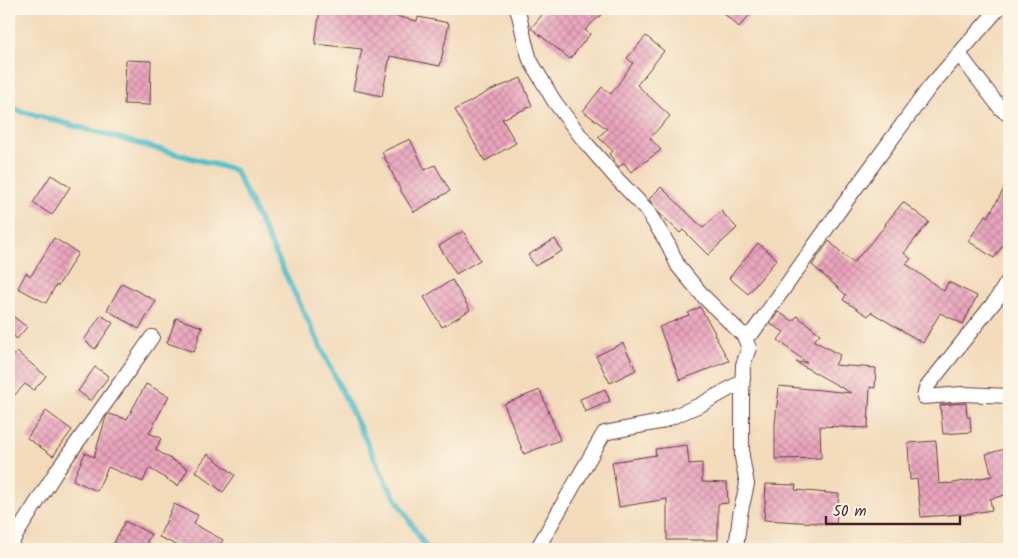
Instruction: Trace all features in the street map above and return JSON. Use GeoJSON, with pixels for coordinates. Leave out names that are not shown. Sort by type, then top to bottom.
{"type":"FeatureCollection","features":[{"type":"Feature","properties":{"kind":"street"},"geometry":{"type":"LineString","coordinates":[[517,9],[530,60],[554,101],[585,142],[646,209],[669,246],[678,266],[704,297],[744,336],[750,348],[743,365],[742,457],[747,484],[740,515],[736,549]]}},
{"type":"Feature","properties":{"kind":"street"},"geometry":{"type":"LineString","coordinates":[[744,336],[753,332],[929,88],[998,9]]}},
{"type":"Feature","properties":{"kind":"street"},"geometry":{"type":"LineString","coordinates":[[959,54],[1001,108],[1009,115]]}},
{"type":"Feature","properties":{"kind":"street"},"geometry":{"type":"LineString","coordinates":[[1009,279],[996,300],[926,388],[924,397],[963,394],[1009,396]]}},
{"type":"Feature","properties":{"kind":"street"},"geometry":{"type":"LineString","coordinates":[[9,546],[58,469],[152,337]]}},
{"type":"Feature","properties":{"kind":"street"},"geometry":{"type":"LineString","coordinates":[[538,549],[604,433],[660,422],[708,401],[738,384],[743,378]]}},
{"type":"Feature","properties":{"kind":"building"},"geometry":{"type":"Polygon","coordinates":[[[320,9],[340,9],[373,13],[373,11],[417,21],[418,17],[449,23],[440,66],[390,56],[382,96],[353,90],[362,49],[315,44],[320,9]]]}},
{"type":"Feature","properties":{"kind":"building"},"geometry":{"type":"Polygon","coordinates":[[[547,9],[607,9],[585,30],[590,34],[570,59],[531,28],[547,9]]]}},
{"type":"Feature","properties":{"kind":"building"},"geometry":{"type":"Polygon","coordinates":[[[719,9],[755,9],[739,27],[719,9]]]}},
{"type":"Feature","properties":{"kind":"building"},"geometry":{"type":"Polygon","coordinates":[[[646,36],[664,51],[637,85],[670,116],[650,138],[661,150],[631,172],[624,163],[619,167],[609,154],[613,151],[598,137],[607,129],[583,111],[602,87],[611,94],[633,63],[627,58],[646,36]]]}},
{"type":"Feature","properties":{"kind":"building"},"geometry":{"type":"Polygon","coordinates":[[[126,60],[151,61],[150,105],[124,104],[126,60]]]}},
{"type":"Feature","properties":{"kind":"building"},"geometry":{"type":"Polygon","coordinates":[[[521,78],[532,106],[502,119],[516,143],[485,161],[455,110],[489,91],[521,78]]]}},
{"type":"Feature","properties":{"kind":"building"},"geometry":{"type":"Polygon","coordinates":[[[410,139],[425,170],[435,165],[450,191],[414,212],[402,193],[382,152],[410,139]]]}},
{"type":"Feature","properties":{"kind":"building"},"geometry":{"type":"Polygon","coordinates":[[[51,175],[70,187],[52,215],[33,203],[51,175]]]}},
{"type":"Feature","properties":{"kind":"building"},"geometry":{"type":"Polygon","coordinates":[[[1009,180],[1009,236],[994,258],[968,241],[986,215],[988,217],[1009,180]]]}},
{"type":"Feature","properties":{"kind":"building"},"geometry":{"type":"Polygon","coordinates":[[[661,187],[703,228],[721,211],[737,228],[708,255],[683,230],[680,233],[657,211],[649,199],[661,187]]]}},
{"type":"Feature","properties":{"kind":"building"},"geometry":{"type":"Polygon","coordinates":[[[903,202],[929,222],[904,253],[911,259],[906,264],[944,291],[948,282],[977,296],[963,324],[940,313],[923,343],[871,312],[868,316],[843,300],[846,295],[812,265],[829,241],[853,263],[903,202]]]}},
{"type":"Feature","properties":{"kind":"building"},"geometry":{"type":"Polygon","coordinates":[[[463,231],[480,260],[456,274],[439,246],[463,231]]]}},
{"type":"Feature","properties":{"kind":"building"},"geometry":{"type":"Polygon","coordinates":[[[54,238],[78,253],[46,303],[18,288],[26,273],[31,276],[54,238]]]}},
{"type":"Feature","properties":{"kind":"building"},"geometry":{"type":"Polygon","coordinates":[[[555,239],[562,251],[535,266],[528,255],[555,239]]]}},
{"type":"Feature","properties":{"kind":"building"},"geometry":{"type":"Polygon","coordinates":[[[758,243],[777,259],[748,294],[729,278],[758,243]]]}},
{"type":"Feature","properties":{"kind":"building"},"geometry":{"type":"Polygon","coordinates":[[[452,280],[470,310],[442,327],[424,297],[452,280]]]}},
{"type":"Feature","properties":{"kind":"building"},"geometry":{"type":"Polygon","coordinates":[[[122,283],[156,301],[139,329],[107,310],[122,283]]]}},
{"type":"Feature","properties":{"kind":"building"},"geometry":{"type":"Polygon","coordinates":[[[700,307],[729,361],[680,380],[659,327],[689,315],[688,313],[700,307]]]}},
{"type":"Feature","properties":{"kind":"building"},"geometry":{"type":"Polygon","coordinates":[[[778,312],[793,321],[797,316],[820,334],[814,341],[840,355],[835,365],[876,368],[875,388],[870,387],[868,428],[820,426],[821,458],[775,459],[775,424],[779,386],[851,393],[796,362],[807,363],[778,340],[784,332],[770,324],[778,312]]]}},
{"type":"Feature","properties":{"kind":"building"},"geometry":{"type":"Polygon","coordinates":[[[9,313],[27,327],[17,339],[9,332],[9,313]]]}},
{"type":"Feature","properties":{"kind":"building"},"geometry":{"type":"Polygon","coordinates":[[[101,315],[113,323],[95,349],[84,340],[101,315]]]}},
{"type":"Feature","properties":{"kind":"building"},"geometry":{"type":"Polygon","coordinates":[[[176,318],[202,327],[194,352],[167,343],[176,318]]]}},
{"type":"Feature","properties":{"kind":"building"},"geometry":{"type":"Polygon","coordinates":[[[623,343],[636,370],[610,383],[596,356],[623,343]]]}},
{"type":"Feature","properties":{"kind":"building"},"geometry":{"type":"Polygon","coordinates":[[[17,352],[46,376],[34,390],[25,384],[9,401],[9,361],[17,352]]]}},
{"type":"Feature","properties":{"kind":"building"},"geometry":{"type":"Polygon","coordinates":[[[95,367],[109,376],[91,401],[78,391],[95,367]]]}},
{"type":"Feature","properties":{"kind":"building"},"geometry":{"type":"Polygon","coordinates":[[[146,384],[169,396],[149,433],[161,438],[156,450],[188,469],[178,486],[149,468],[143,482],[108,467],[97,491],[73,480],[85,453],[94,457],[106,417],[109,414],[127,419],[146,384]]]}},
{"type":"Feature","properties":{"kind":"building"},"geometry":{"type":"Polygon","coordinates":[[[605,389],[610,401],[585,412],[580,399],[605,389]]]}},
{"type":"Feature","properties":{"kind":"building"},"geometry":{"type":"Polygon","coordinates":[[[540,390],[560,440],[524,454],[504,404],[540,390]]]}},
{"type":"Feature","properties":{"kind":"building"},"geometry":{"type":"Polygon","coordinates":[[[966,403],[967,417],[970,417],[971,432],[943,434],[940,405],[966,403]]]}},
{"type":"Feature","properties":{"kind":"building"},"geometry":{"type":"Polygon","coordinates":[[[46,411],[72,430],[53,456],[27,438],[46,411]]]}},
{"type":"Feature","properties":{"kind":"building"},"geometry":{"type":"Polygon","coordinates":[[[936,441],[939,484],[992,476],[986,454],[1009,448],[1009,494],[990,499],[992,510],[961,515],[921,517],[917,479],[910,480],[908,443],[936,441]]]}},
{"type":"Feature","properties":{"kind":"building"},"geometry":{"type":"Polygon","coordinates":[[[687,445],[689,464],[702,463],[702,482],[727,483],[728,503],[718,504],[718,540],[667,540],[667,499],[619,507],[612,462],[656,455],[655,449],[687,445]]]}},
{"type":"Feature","properties":{"kind":"building"},"geometry":{"type":"Polygon","coordinates":[[[208,454],[235,475],[223,492],[195,471],[208,454]]]}},
{"type":"Feature","properties":{"kind":"building"},"geometry":{"type":"Polygon","coordinates":[[[766,484],[796,485],[795,490],[839,494],[836,524],[764,520],[766,484]]]}},
{"type":"Feature","properties":{"kind":"building"},"geometry":{"type":"Polygon","coordinates":[[[174,504],[198,515],[194,524],[223,540],[217,549],[185,549],[159,537],[174,504]]]}},
{"type":"Feature","properties":{"kind":"building"},"geometry":{"type":"Polygon","coordinates":[[[125,521],[151,534],[143,549],[111,549],[125,521]]]}},
{"type":"Feature","properties":{"kind":"waterway"},"geometry":{"type":"LineString","coordinates":[[9,108],[235,170],[387,484],[427,549]]}}]}
